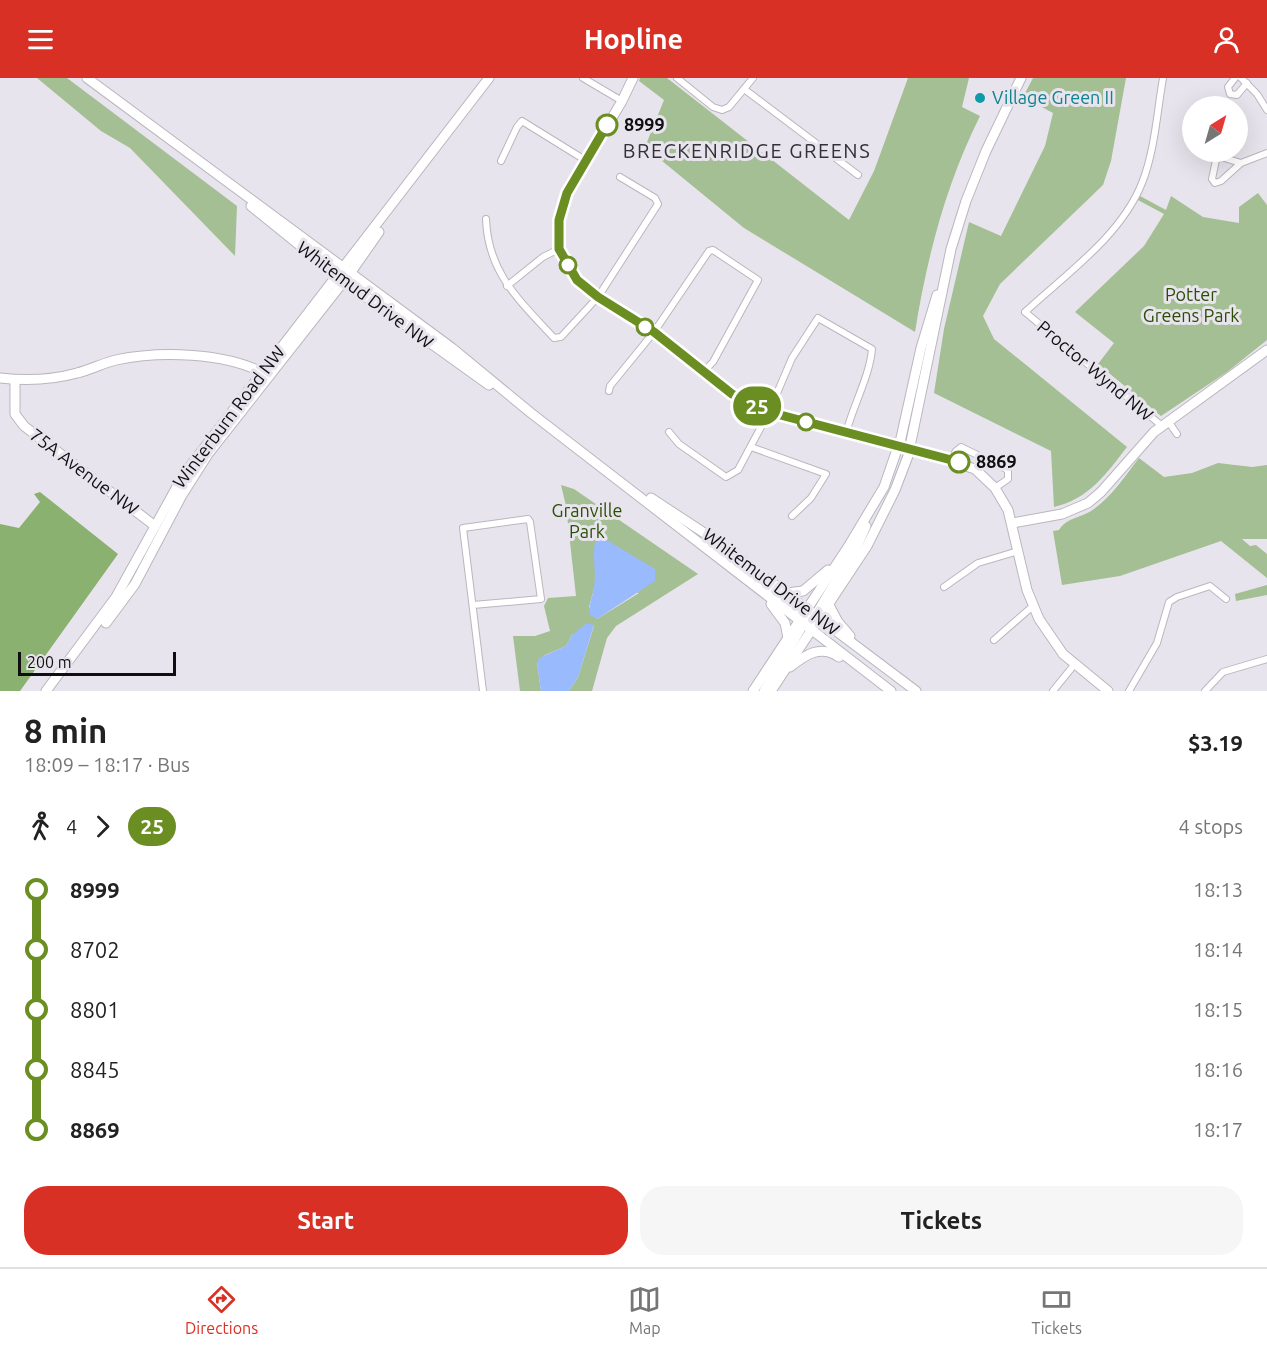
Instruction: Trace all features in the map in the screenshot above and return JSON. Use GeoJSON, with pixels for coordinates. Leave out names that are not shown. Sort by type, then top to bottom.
{"type":"FeatureCollection","features":[{"type":"Feature","properties":{"kind":"main road","name":"Whitemud Drive NW"},"geometry":{"type":"LineString","coordinates":[[87,78],[343,273],[437,349],[531,413],[621,480],[768,597],[809,618],[858,648],[916,691]]}},
{"type":"Feature","properties":{"kind":"main road","name":"Winterburn Road NW"},"geometry":{"type":"LineString","coordinates":[[46,691],[112,604],[184,474],[265,375],[489,78]]}},
{"type":"Feature","properties":{"kind":"main road"},"geometry":{"type":"LineString","coordinates":[[633,78],[622,101],[567,193],[559,220],[559,249],[577,280],[598,297],[654,332],[732,394],[769,412],[899,445],[975,469],[995,488],[1012,523],[1033,606],[1051,639],[1074,665],[1108,691]]}},
{"type":"Feature","properties":{"kind":"main road"},"geometry":{"type":"LineString","coordinates":[[753,691],[788,638],[809,618],[829,606],[880,526],[909,449],[945,277],[966,201],[986,151],[1021,78]]}},
{"type":"Feature","properties":{"kind":"main road","name":"Whitemud Drive NW"},"geometry":{"type":"LineString","coordinates":[[205,167],[263,217],[343,273]]}},
{"type":"Feature","properties":{"kind":"main road"},"geometry":{"type":"LineString","coordinates":[[771,691],[782,675],[841,558],[884,487],[899,445],[924,337],[945,277]]}},
{"type":"Feature","properties":{"kind":"main road"},"geometry":{"type":"LineString","coordinates":[[1012,523],[1062,514],[1088,503],[1106,487],[1144,441],[1165,423],[1267,350]]}},
{"type":"Feature","properties":{"kind":"main road"},"geometry":{"type":"LineString","coordinates":[[0,378],[42,380],[78,373],[116,361],[176,354],[209,358],[265,375]]}},
{"type":"Feature","properties":{"kind":"main road","name":"Winterburn Road NW"},"geometry":{"type":"LineString","coordinates":[[53,691],[123,602],[150,560],[198,470],[265,375]]}},
{"type":"Feature","properties":{"kind":"main road","name":"75A Avenue NW"},"geometry":{"type":"LineString","coordinates":[[15,380],[15,414],[24,426],[155,526]]}},
{"type":"Feature","properties":{"kind":"main road","name":"Whitemud Drive NW"},"geometry":{"type":"LineString","coordinates":[[621,480],[718,542],[786,593],[864,670],[891,691]]}},
{"type":"Feature","properties":{"kind":"main road"},"geometry":{"type":"LineString","coordinates":[[764,691],[863,536],[870,513]]}},
{"type":"Feature","properties":{"kind":"main road"},"geometry":{"type":"LineString","coordinates":[[123,602],[151,546],[155,526]]}},
{"type":"Feature","properties":{"kind":"main road"},"geometry":{"type":"LineString","coordinates":[[786,593],[803,591],[841,558]]}},
{"type":"Feature","properties":{"kind":"main road"},"geometry":{"type":"LineString","coordinates":[[726,564],[752,576],[809,618]]}},
{"type":"Feature","properties":{"kind":"main road"},"geometry":{"type":"LineString","coordinates":[[768,597],[787,626],[788,638]]}},
{"type":"Feature","properties":{"kind":"main road"},"geometry":{"type":"LineString","coordinates":[[829,606],[858,648]]}},
{"type":"Feature","properties":{"kind":"main road"},"geometry":{"type":"LineString","coordinates":[[782,675],[804,657],[821,650],[832,652],[854,667],[864,670]]}},
{"type":"Feature","properties":{"kind":"street"},"geometry":{"type":"LineString","coordinates":[[583,78],[622,101]]}},
{"type":"Feature","properties":{"kind":"street"},"geometry":{"type":"LineString","coordinates":[[677,78],[719,110],[729,107],[753,78]]}},
{"type":"Feature","properties":{"kind":"street","name":"Proctor Wynd NW"},"geometry":{"type":"LineString","coordinates":[[1163,78],[1148,167],[1131,205],[1105,237],[1025,312],[1165,423]]}},
{"type":"Feature","properties":{"kind":"street"},"geometry":{"type":"LineString","coordinates":[[1235,78],[1228,87],[1230,94],[1237,95],[1247,83]]}},
{"type":"Feature","properties":{"kind":"street"},"geometry":{"type":"LineString","coordinates":[[1241,78],[1267,110]]}},
{"type":"Feature","properties":{"kind":"street"},"geometry":{"type":"LineString","coordinates":[[744,89],[858,175]]}},
{"type":"Feature","properties":{"kind":"street"},"geometry":{"type":"LineString","coordinates":[[501,160],[522,121],[585,160]]}},
{"type":"Feature","properties":{"kind":"street"},"geometry":{"type":"LineString","coordinates":[[1241,163],[1221,157],[1216,160],[1212,179],[1215,183],[1221,181],[1241,163],[1267,153]]}},
{"type":"Feature","properties":{"kind":"street"},"geometry":{"type":"LineString","coordinates":[[486,219],[487,242],[507,286],[554,338],[561,337],[598,297],[658,204],[655,198],[620,177]]}},
{"type":"Feature","properties":{"kind":"street"},"geometry":{"type":"LineString","coordinates":[[507,286],[543,256],[559,249]]}},
{"type":"Feature","properties":{"kind":"street"},"geometry":{"type":"LineString","coordinates":[[609,391],[610,386],[654,332],[709,251],[713,250],[758,280],[713,362],[704,372]]}},
{"type":"Feature","properties":{"kind":"street"},"geometry":{"type":"LineString","coordinates":[[669,432],[679,444],[726,477],[738,470],[769,412],[792,357],[818,318],[872,349],[871,363],[854,404],[846,433]]}},
{"type":"Feature","properties":{"kind":"street"},"geometry":{"type":"LineString","coordinates":[[1165,423],[1178,434]]}},
{"type":"Feature","properties":{"kind":"street"},"geometry":{"type":"LineString","coordinates":[[751,447],[826,474],[811,498],[792,516]]}},
{"type":"Feature","properties":{"kind":"street"},"geometry":{"type":"LineString","coordinates":[[951,460],[961,447],[1008,470],[1008,479],[995,488]]}},
{"type":"Feature","properties":{"kind":"street"},"geometry":{"type":"LineString","coordinates":[[473,605],[541,599],[528,519],[463,528],[483,691]]}},
{"type":"Feature","properties":{"kind":"street"},"geometry":{"type":"LineString","coordinates":[[944,587],[984,560],[1018,551]]}},
{"type":"Feature","properties":{"kind":"street"},"geometry":{"type":"LineString","coordinates":[[1129,691],[1157,643],[1170,602],[1177,597],[1210,586],[1226,599]]}},
{"type":"Feature","properties":{"kind":"street"},"geometry":{"type":"LineString","coordinates":[[994,640],[1033,606]]}},
{"type":"Feature","properties":{"kind":"street"},"geometry":{"type":"LineString","coordinates":[[1205,691],[1223,672],[1267,659]]}},
{"type":"Feature","properties":{"kind":"street"},"geometry":{"type":"LineString","coordinates":[[1053,691],[1074,665]]}},
{"type":"Feature","properties":{"kind":"green space"},"geometry":{"type":"Polygon","coordinates":[[[37,78],[67,78],[237,206],[235,256],[130,148],[101,131],[37,78]]]}},
{"type":"Feature","properties":{"kind":"green space"},"geometry":{"type":"Polygon","coordinates":[[[640,78],[667,78],[849,220],[874,171],[908,78],[969,78],[962,107],[980,116],[957,168],[939,221],[925,276],[915,332],[744,228],[645,147],[664,100],[639,81],[640,78]]]}},
{"type":"Feature","properties":{"kind":"green space"},"geometry":{"type":"Polygon","coordinates":[[[1033,78],[1126,78],[1111,161],[1103,185],[1000,284],[983,316],[994,339],[1127,447],[1104,476],[1087,492],[1054,507],[1051,451],[934,393],[944,329],[969,222],[1001,236],[1045,146],[1053,113],[1023,97],[1033,78]]]}},
{"type":"Feature","properties":{"kind":"green space","name":"Potter Greens Park"},"geometry":{"type":"Polygon","coordinates":[[[1258,193],[1267,205],[1267,340],[1227,372],[1161,416],[1098,364],[1114,343],[1075,312],[1144,246],[1164,214],[1138,200],[1140,196],[1166,210],[1171,196],[1203,217],[1239,223],[1239,207],[1258,193]]]}},
{"type":"Feature","properties":{"kind":"green space"},"geometry":{"type":"Polygon","coordinates":[[[1139,458],[1164,477],[1192,473],[1218,463],[1252,467],[1267,465],[1267,539],[1242,539],[1250,546],[1256,545],[1267,554],[1267,578],[1221,541],[1120,576],[1062,585],[1053,531],[1059,530],[1065,523],[1098,506],[1139,458]]]}},
{"type":"Feature","properties":{"kind":"green space","name":"Granville Park"},"geometry":{"type":"Polygon","coordinates":[[[561,485],[574,489],[698,574],[616,626],[607,638],[592,691],[569,691],[578,677],[594,626],[572,635],[566,646],[545,655],[537,663],[541,691],[520,691],[513,636],[535,636],[550,631],[544,606],[548,598],[576,596],[566,506],[561,485]],[[595,585],[589,607],[597,619],[639,593],[595,585]]]}},
{"type":"Feature","properties":{"kind":"green space"},"geometry":{"type":"Polygon","coordinates":[[[40,492],[118,554],[20,691],[0,691],[0,524],[19,528],[40,502],[34,494],[40,492]]]}},
{"type":"Feature","properties":{"kind":"green space"},"geometry":{"type":"Polygon","coordinates":[[[1267,585],[1267,595],[1236,601],[1235,594],[1267,585]]]}},
{"type":"Feature","properties":{"kind":"water"},"geometry":{"type":"Polygon","coordinates":[[[596,539],[605,539],[655,569],[655,581],[597,619],[590,615],[595,581],[596,539]]]}},
{"type":"Feature","properties":{"kind":"water"},"geometry":{"type":"Polygon","coordinates":[[[587,623],[594,625],[578,677],[569,691],[541,691],[537,663],[539,658],[566,646],[572,635],[587,623]]]}},
{"type":"Feature","properties":{"kind":"bus line","name":"25"},"geometry":{"type":"LineString","coordinates":[[607,125],[567,193],[559,220],[559,249],[577,280],[598,297],[654,332],[732,394],[769,412],[959,462]]}},
{"type":"Feature","properties":{"kind":"place","name":"Village Green II"},"geometry":{"type":"Point","coordinates":[980,98]}},
{"type":"Feature","properties":{"kind":"place","name":"8999"},"geometry":{"type":"Point","coordinates":[607,125]}},
{"type":"Feature","properties":{"kind":"place","name":"8869"},"geometry":{"type":"Point","coordinates":[959,462]}},
{"type":"Feature","properties":{"kind":"district","name":"BRECKENRIDGE GREENS"},"geometry":{"type":"Point","coordinates":[747,151]}}]}
